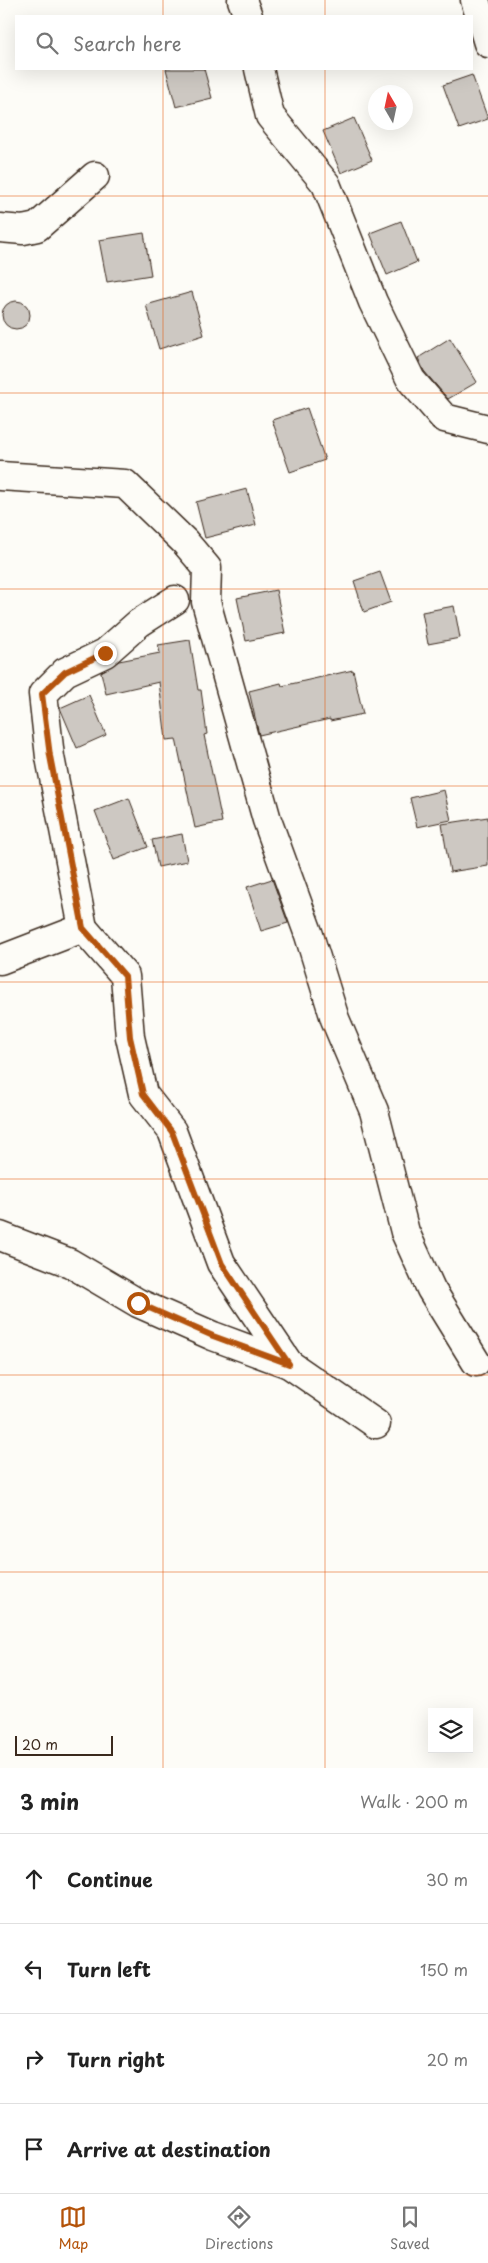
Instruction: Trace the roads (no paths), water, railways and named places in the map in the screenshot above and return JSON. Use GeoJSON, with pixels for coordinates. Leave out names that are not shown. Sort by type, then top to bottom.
{"type":"FeatureCollection","features":[{"type":"Feature","properties":{"kind":"street"},"geometry":{"type":"LineString","coordinates":[[242,0],[248,15]]}},
{"type":"Feature","properties":{"kind":"street"},"geometry":{"type":"LineString","coordinates":[[475,0],[488,43]]}},
{"type":"Feature","properties":{"kind":"street"},"geometry":{"type":"LineString","coordinates":[[259,70],[270,116],[326,184],[373,302],[411,380],[444,418],[488,429]]}},
{"type":"Feature","properties":{"kind":"street"},"geometry":{"type":"LineString","coordinates":[[0,228],[24,230],[37,227],[95,176]]}},
{"type":"Feature","properties":{"kind":"street"},"geometry":{"type":"LineString","coordinates":[[0,476],[125,484],[185,542],[207,568],[206,602],[267,820],[309,935],[335,1019],[374,1111],[405,1232],[431,1289],[476,1362]]}},
{"type":"Feature","properties":{"kind":"street"},"geometry":{"type":"LineString","coordinates":[[175,600],[139,623],[105,653],[65,672],[42,694],[50,756],[83,928],[125,976],[130,1037],[143,1094],[172,1132],[222,1264],[289,1364]]}},
{"type":"Feature","properties":{"kind":"street"},"geometry":{"type":"LineString","coordinates":[[0,960],[83,928]]}},
{"type":"Feature","properties":{"kind":"street"},"geometry":{"type":"LineString","coordinates":[[0,1236],[70,1264],[138,1303],[213,1336],[289,1364],[376,1424]]}}]}
